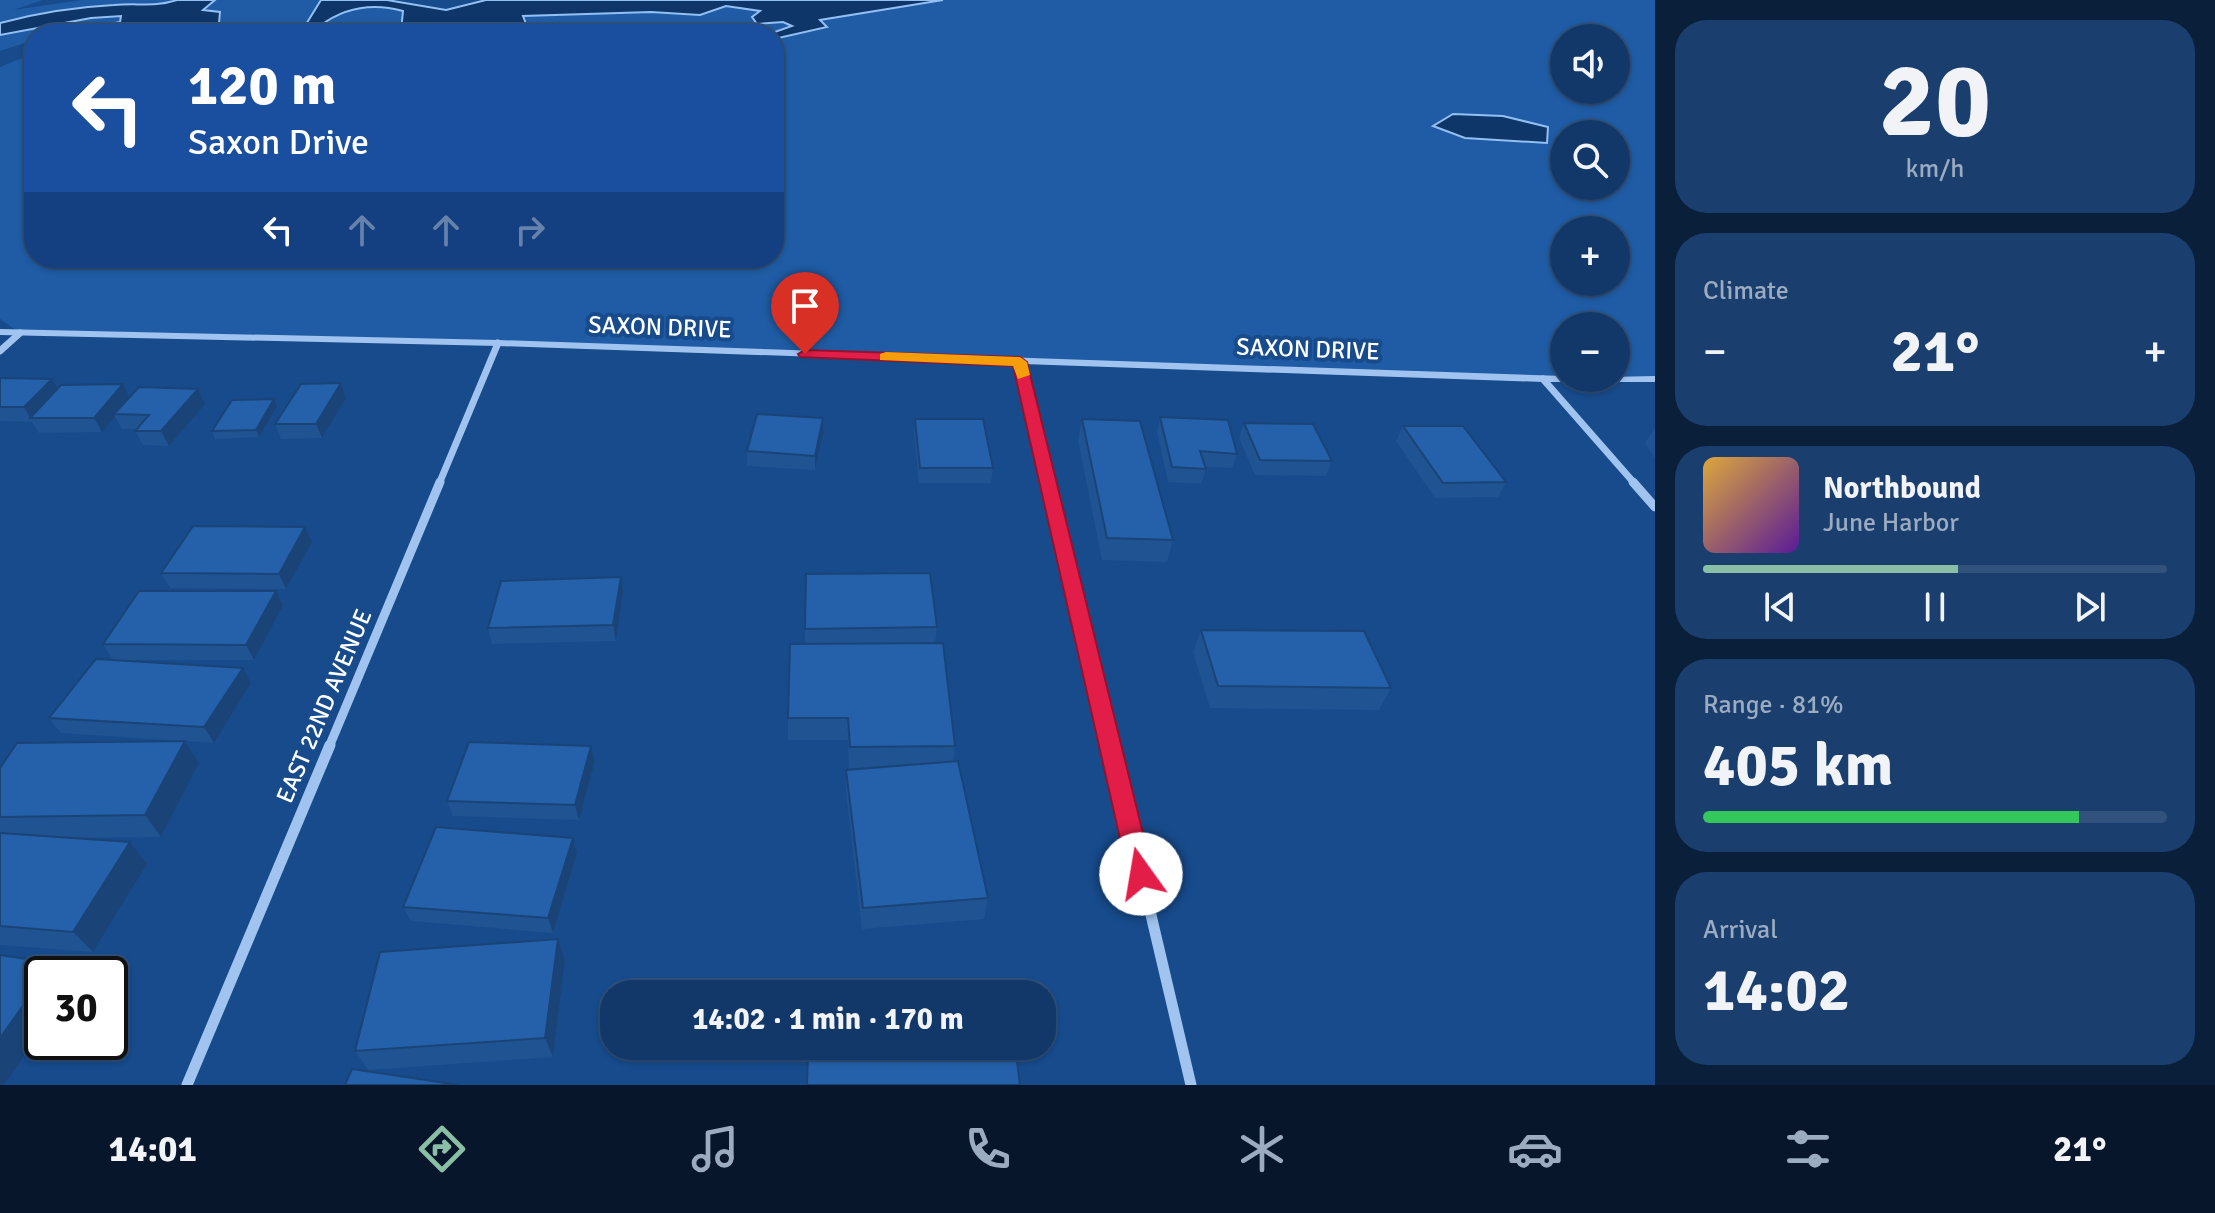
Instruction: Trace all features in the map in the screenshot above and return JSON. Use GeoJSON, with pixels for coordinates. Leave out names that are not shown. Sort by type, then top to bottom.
{"type":"FeatureCollection","features":[{"type":"Feature","properties":{"kind":"street","name":"SAXON DRIVE"},"geometry":{"type":"LineString","coordinates":[[0,332],[498,343],[1543,379],[1655,379]]}},
{"type":"Feature","properties":{"kind":"street"},"geometry":{"type":"LineString","coordinates":[[0,351],[20,333]]}},
{"type":"Feature","properties":{"kind":"street","name":"EAST 22ND AVENUE"},"geometry":{"type":"LineString","coordinates":[[187,1085],[498,343]]}},
{"type":"Feature","properties":{"kind":"street"},"geometry":{"type":"LineString","coordinates":[[1020,362],[1191,1085]]}},
{"type":"Feature","properties":{"kind":"street"},"geometry":{"type":"LineString","coordinates":[[1543,379],[1655,507]]}},
{"type":"Feature","properties":{"kind":"shaded area"},"geometry":{"type":"Polygon","coordinates":[[[0,0],[43,0],[13,10],[82,0],[177,0],[71,9],[0,23],[0,0]]]}},
{"type":"Feature","properties":{"kind":"shaded area"},"geometry":{"type":"Polygon","coordinates":[[[215,0],[321,0],[306,24],[222,24],[202,10],[215,0]]]}},
{"type":"Feature","properties":{"kind":"shaded area"},"geometry":{"type":"Polygon","coordinates":[[[215,0],[203,10],[220,12],[221,24],[110,24],[120,22],[121,16],[59,24],[24,24],[24,31],[0,35],[0,23],[42,13],[215,0]]]}},
{"type":"Feature","properties":{"kind":"shaded area"},"geometry":{"type":"Polygon","coordinates":[[[321,0],[387,0],[446,10],[486,0],[943,0],[820,20],[827,27],[784,37],[784,29],[792,26],[783,22],[757,24],[752,17],[760,11],[726,6],[700,15],[651,12],[523,16],[526,24],[402,24],[403,11],[370,7],[349,11],[323,24],[306,24],[321,0]]]}},
{"type":"Feature","properties":{"kind":"shaded area"},"geometry":{"type":"Polygon","coordinates":[[[943,0],[1655,0],[1655,379],[1630,379],[1630,312],[1550,312],[1550,379],[498,343],[20,333],[0,319],[0,67],[24,57],[24,268],[784,268],[784,36],[826,26],[819,20],[943,0]]]}},
{"type":"Feature","properties":{"kind":"shaded area"},"geometry":{"type":"Polygon","coordinates":[[[365,6],[403,11],[402,24],[323,24],[344,12],[365,6]]]}},
{"type":"Feature","properties":{"kind":"shaded area"},"geometry":{"type":"Polygon","coordinates":[[[726,6],[761,11],[757,24],[526,24],[523,16],[651,12],[700,15],[726,6]]]}},
{"type":"Feature","properties":{"kind":"shaded area"},"geometry":{"type":"Polygon","coordinates":[[[122,16],[120,22],[110,24],[59,24],[122,16]]]}},
{"type":"Feature","properties":{"kind":"shaded area"},"geometry":{"type":"Polygon","coordinates":[[[783,22],[793,26],[784,29],[784,24],[757,24],[783,22]]]}},
{"type":"Feature","properties":{"kind":"shaded area"},"geometry":{"type":"Polygon","coordinates":[[[24,31],[24,43],[0,51],[0,35],[24,31]]]}},
{"type":"Feature","properties":{"kind":"shaded area"},"geometry":{"type":"Polygon","coordinates":[[[1453,114],[1503,116],[1548,127],[1547,143],[1465,138],[1433,126],[1453,114]]]}},
{"type":"Feature","properties":{"kind":"building"},"geometry":{"type":"Polygon","coordinates":[[[0,378],[52,379],[24,407],[0,407],[0,378]]]}},
{"type":"Feature","properties":{"kind":"building"},"geometry":{"type":"Polygon","coordinates":[[[341,383],[316,424],[275,424],[301,384],[341,383]]]}},
{"type":"Feature","properties":{"kind":"building"},"geometry":{"type":"Polygon","coordinates":[[[123,384],[94,418],[30,418],[61,385],[123,384]]]}},
{"type":"Feature","properties":{"kind":"building"},"geometry":{"type":"Polygon","coordinates":[[[139,387],[198,389],[161,431],[135,431],[149,415],[114,414],[139,387]]]}},
{"type":"Feature","properties":{"kind":"building"},"geometry":{"type":"Polygon","coordinates":[[[274,399],[256,430],[212,431],[232,400],[274,399]]]}},
{"type":"Feature","properties":{"kind":"building"},"geometry":{"type":"Polygon","coordinates":[[[757,414],[823,418],[815,456],[747,451],[757,414]]]}},
{"type":"Feature","properties":{"kind":"building"},"geometry":{"type":"Polygon","coordinates":[[[1160,417],[1228,420],[1237,454],[1200,451],[1206,469],[1172,467],[1160,417]]]}},
{"type":"Feature","properties":{"kind":"building"},"geometry":{"type":"Polygon","coordinates":[[[915,419],[983,419],[993,468],[920,468],[915,419]]]}},
{"type":"Feature","properties":{"kind":"building"},"geometry":{"type":"Polygon","coordinates":[[[1082,419],[1140,421],[1173,540],[1107,538],[1082,419]]]}},
{"type":"Feature","properties":{"kind":"building"},"geometry":{"type":"Polygon","coordinates":[[[1244,423],[1313,424],[1332,461],[1260,460],[1244,423]]]}},
{"type":"Feature","properties":{"kind":"building"},"geometry":{"type":"Polygon","coordinates":[[[1403,426],[1463,426],[1506,482],[1443,483],[1403,426]]]}},
{"type":"Feature","properties":{"kind":"building"},"geometry":{"type":"Polygon","coordinates":[[[193,526],[305,527],[279,574],[161,573],[193,526]]]}},
{"type":"Feature","properties":{"kind":"building"},"geometry":{"type":"Polygon","coordinates":[[[930,573],[937,627],[805,629],[806,574],[930,573]]]}},
{"type":"Feature","properties":{"kind":"building"},"geometry":{"type":"Polygon","coordinates":[[[621,577],[613,625],[488,628],[501,581],[621,577]]]}},
{"type":"Feature","properties":{"kind":"building"},"geometry":{"type":"Polygon","coordinates":[[[139,591],[276,591],[246,645],[103,644],[139,591]]]}},
{"type":"Feature","properties":{"kind":"building"},"geometry":{"type":"Polygon","coordinates":[[[1201,630],[1364,631],[1391,688],[1218,686],[1201,630]]]}},
{"type":"Feature","properties":{"kind":"building"},"geometry":{"type":"Polygon","coordinates":[[[943,643],[955,746],[850,747],[848,718],[788,718],[790,644],[943,643]]]}},
{"type":"Feature","properties":{"kind":"building"},"geometry":{"type":"Polygon","coordinates":[[[96,659],[243,668],[204,727],[49,718],[96,659]]]}},
{"type":"Feature","properties":{"kind":"building"},"geometry":{"type":"Polygon","coordinates":[[[185,741],[145,815],[0,817],[0,768],[17,743],[185,741]]]}},
{"type":"Feature","properties":{"kind":"building"},"geometry":{"type":"Polygon","coordinates":[[[469,742],[591,746],[575,805],[447,801],[469,742]]]}},
{"type":"Feature","properties":{"kind":"building"},"geometry":{"type":"Polygon","coordinates":[[[958,761],[988,898],[863,908],[846,770],[958,761]]]}},
{"type":"Feature","properties":{"kind":"building"},"geometry":{"type":"Polygon","coordinates":[[[436,827],[573,838],[548,918],[403,907],[436,827]]]}},
{"type":"Feature","properties":{"kind":"building"},"geometry":{"type":"Polygon","coordinates":[[[0,833],[130,842],[73,932],[0,926],[0,833]]]}},
{"type":"Feature","properties":{"kind":"building"},"geometry":{"type":"Polygon","coordinates":[[[558,939],[545,1038],[355,1051],[380,952],[558,939]]]}},
{"type":"Feature","properties":{"kind":"building"},"geometry":{"type":"Polygon","coordinates":[[[0,955],[24,959],[24,1004],[0,1038],[0,955]]]}},
{"type":"Feature","properties":{"kind":"building"},"geometry":{"type":"Polygon","coordinates":[[[808,1060],[1017,1060],[1020,1085],[807,1085],[808,1060]]]}},
{"type":"Feature","properties":{"kind":"building"},"geometry":{"type":"Polygon","coordinates":[[[352,1069],[459,1085],[345,1085],[352,1069]]]}},
{"type":"Feature","properties":{"kind":"slow traffic"},"geometry":{"type":"LineString","coordinates":[[886,357],[1020,362],[1023,375]]}},
{"type":"Feature","properties":{"kind":"route"},"geometry":{"type":"LineString","coordinates":[[805,354],[1020,362],[1141,874]]}}]}
